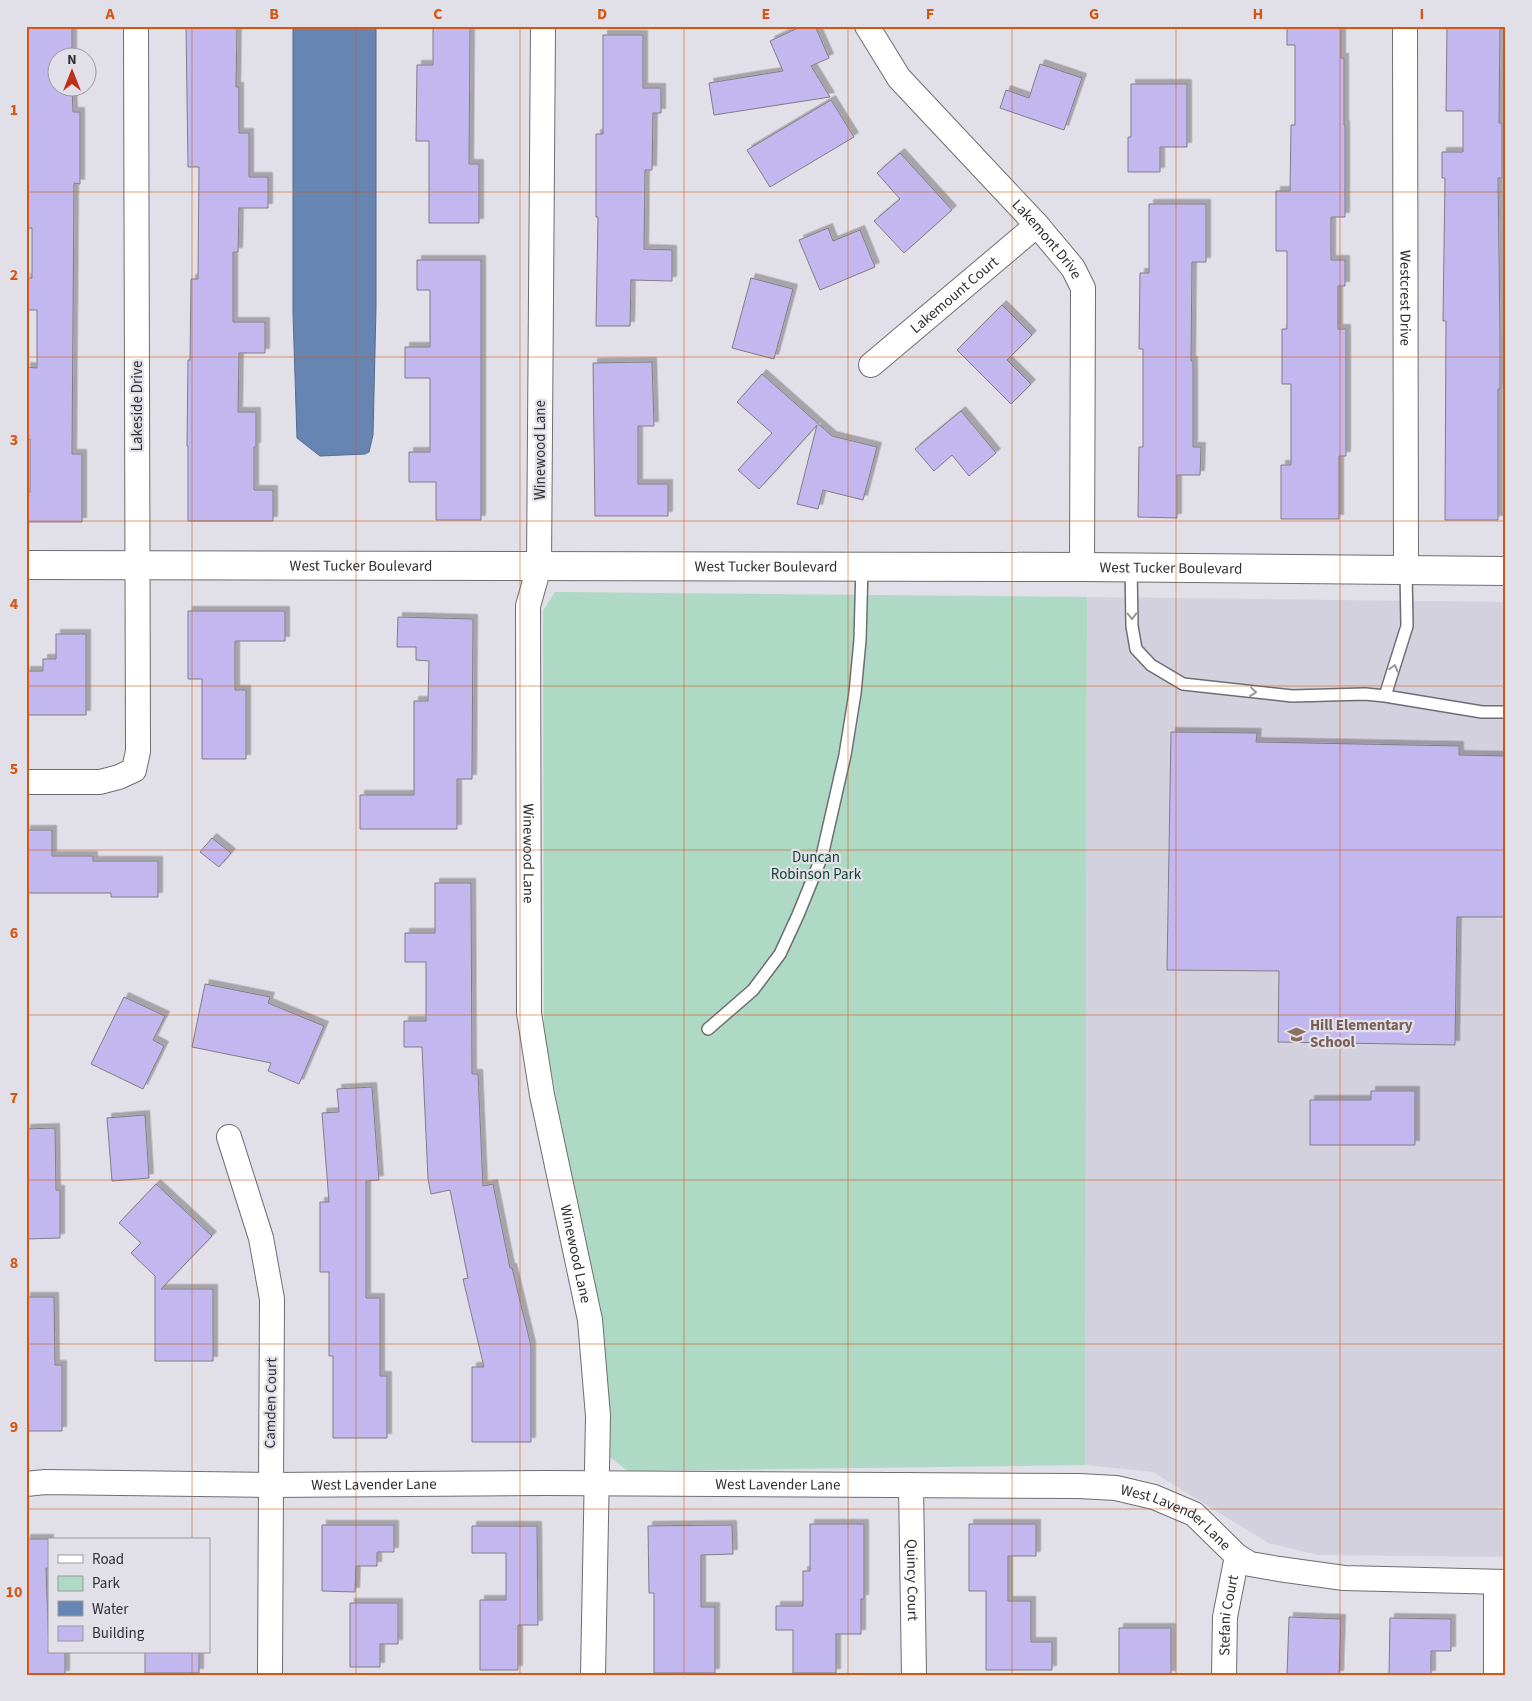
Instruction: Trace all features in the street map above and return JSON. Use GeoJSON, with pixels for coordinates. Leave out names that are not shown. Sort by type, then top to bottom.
{"type":"FeatureCollection","features":[{"type":"Feature","properties":{"kind":"street","name":"Lakeside Drive"},"geometry":{"type":"LineString","coordinates":[[26,782],[100,782],[119,777],[134,770],[138,751],[136,26]]}},
{"type":"Feature","properties":{"kind":"street","name":"Winewood Lane"},"geometry":{"type":"LineString","coordinates":[[543,26],[539,567],[528,606],[529,1013],[542,1095],[590,1320],[598,1416],[593,1675]]}},
{"type":"Feature","properties":{"kind":"street","name":"Lakemont Drive"},"geometry":{"type":"LineString","coordinates":[[867,26],[899,78],[1037,225],[1073,268],[1083,288],[1082,567]]}},
{"type":"Feature","properties":{"kind":"street","name":"Westcrest Drive"},"geometry":{"type":"LineString","coordinates":[[1405,26],[1406,570]]}},
{"type":"Feature","properties":{"kind":"street","name":"Lakemount Court"},"geometry":{"type":"LineString","coordinates":[[871,365],[1037,225]]}},
{"type":"Feature","properties":{"kind":"street","name":"West Tucker Boulevard"},"geometry":{"type":"LineString","coordinates":[[26,566],[1131,567],[1506,571]]}},
{"type":"Feature","properties":{"kind":"street","name":"Camden Court"},"geometry":{"type":"LineString","coordinates":[[229,1137],[261,1238],[272,1299],[270,1675]]}},
{"type":"Feature","properties":{"kind":"street","name":"West Lavender Lane"},"geometry":{"type":"LineString","coordinates":[[26,1484],[45,1482],[270,1485],[911,1485],[1116,1488],[1154,1497],[1194,1514],[1237,1556],[1250,1564],[1344,1578],[1501,1582]]}},
{"type":"Feature","properties":{"kind":"street","name":"Quincy Court"},"geometry":{"type":"LineString","coordinates":[[911,1485],[914,1675]]}},
{"type":"Feature","properties":{"kind":"street","name":"Stefani Court"},"geometry":{"type":"LineString","coordinates":[[1224,1675],[1225,1617],[1237,1556]]}},
{"type":"Feature","properties":{"kind":"street"},"geometry":{"type":"LineString","coordinates":[[1496,1675],[1501,1582]]}},
{"type":"Feature","properties":{"kind":"lane"},"geometry":{"type":"LineString","coordinates":[[708,1030],[753,990],[780,954],[822,856],[845,755],[855,694],[860,640],[862,567]]}},
{"type":"Feature","properties":{"kind":"lane"},"geometry":{"type":"LineString","coordinates":[[1131,567],[1132,626],[1136,649],[1151,665],[1183,684],[1292,696],[1365,694],[1482,712],[1506,712]]}},
{"type":"Feature","properties":{"kind":"lane"},"geometry":{"type":"LineString","coordinates":[[1386,696],[1407,626],[1406,570]]}},
{"type":"Feature","properties":{"kind":"shaded area","name":"Hill Elementary School"},"geometry":{"type":"Polygon","coordinates":[[[1087,597],[1506,602],[1506,1557],[1319,1555],[1268,1543],[1153,1472],[1085,1465],[1087,597]]]}},
{"type":"Feature","properties":{"kind":"green space","name":"Duncan Robinson Park"},"geometry":{"type":"Polygon","coordinates":[[[555,592],[1087,597],[1085,1465],[628,1471],[610,1457],[610,1436],[590,1276],[544,1033],[543,611],[555,592]]]}},
{"type":"Feature","properties":{"kind":"water"},"geometry":{"type":"Polygon","coordinates":[[[293,26],[376,26],[376,307],[373,435],[369,452],[365,454],[320,456],[297,438],[293,314],[293,26]]]}},
{"type":"Feature","properties":{"kind":"building"},"geometry":{"type":"Polygon","coordinates":[[[27,26],[72,26],[72,48],[48,48],[48,98],[72,98],[73,112],[80,112],[80,184],[74,183],[72,454],[82,454],[82,522],[26,522],[26,492],[30,492],[30,439],[26,439],[26,367],[37,368],[37,310],[26,310],[26,278],[32,278],[32,228],[26,228],[27,26]]]}},
{"type":"Feature","properties":{"kind":"building"},"geometry":{"type":"Polygon","coordinates":[[[186,26],[237,26],[236,87],[239,87],[239,133],[249,133],[249,177],[268,177],[268,208],[239,208],[238,252],[233,252],[233,322],[265,322],[265,353],[239,353],[238,412],[256,412],[254,490],[273,490],[273,521],[188,521],[188,360],[190,360],[191,279],[198,279],[199,167],[188,167],[186,26]]]}},
{"type":"Feature","properties":{"kind":"building"},"geometry":{"type":"Polygon","coordinates":[[[433,26],[470,26],[469,164],[479,164],[479,223],[429,223],[429,141],[416,141],[417,65],[433,65],[433,26]]]}},
{"type":"Feature","properties":{"kind":"building"},"geometry":{"type":"Polygon","coordinates":[[[802,26],[815,26],[829,58],[811,66],[830,97],[714,115],[709,83],[783,71],[770,41],[802,26]]]}},
{"type":"Feature","properties":{"kind":"building"},"geometry":{"type":"Polygon","coordinates":[[[1287,26],[1341,26],[1341,58],[1344,58],[1345,217],[1331,217],[1331,260],[1345,260],[1345,286],[1338,286],[1338,329],[1346,329],[1346,456],[1339,456],[1339,519],[1281,519],[1281,465],[1291,465],[1291,384],[1282,384],[1282,329],[1287,329],[1287,251],[1276,251],[1276,191],[1290,191],[1291,125],[1295,125],[1295,45],[1287,45],[1287,26]]]}},
{"type":"Feature","properties":{"kind":"building"},"geometry":{"type":"Polygon","coordinates":[[[1447,26],[1500,26],[1499,123],[1502,123],[1502,178],[1498,178],[1500,389],[1498,389],[1498,520],[1445,520],[1446,321],[1443,321],[1445,178],[1442,178],[1442,152],[1463,152],[1463,111],[1446,111],[1447,26]]]}},
{"type":"Feature","properties":{"kind":"building"},"geometry":{"type":"Polygon","coordinates":[[[603,35],[643,35],[643,88],[661,88],[661,113],[653,113],[652,170],[645,170],[644,249],[672,250],[672,281],[631,280],[630,326],[596,326],[598,217],[596,217],[596,134],[603,134],[603,35]]]}},
{"type":"Feature","properties":{"kind":"building"},"geometry":{"type":"Polygon","coordinates":[[[1040,64],[1082,78],[1064,130],[1000,108],[1006,90],[1029,98],[1040,64]]]}},
{"type":"Feature","properties":{"kind":"building"},"geometry":{"type":"Polygon","coordinates":[[[1131,84],[1187,84],[1187,147],[1160,147],[1160,172],[1128,172],[1128,137],[1131,137],[1131,84]]]}},
{"type":"Feature","properties":{"kind":"building"},"geometry":{"type":"Polygon","coordinates":[[[831,100],[854,137],[770,187],[747,150],[831,100]]]}},
{"type":"Feature","properties":{"kind":"building"},"geometry":{"type":"Polygon","coordinates":[[[900,153],[952,210],[904,253],[874,221],[900,199],[877,173],[900,153]]]}},
{"type":"Feature","properties":{"kind":"building"},"geometry":{"type":"Polygon","coordinates":[[[1149,204],[1206,204],[1206,262],[1192,262],[1191,361],[1193,361],[1193,447],[1201,447],[1200,475],[1177,475],[1177,518],[1138,517],[1139,447],[1143,447],[1143,349],[1139,349],[1140,273],[1149,273],[1149,204]]]}},
{"type":"Feature","properties":{"kind":"building"},"geometry":{"type":"Polygon","coordinates":[[[828,228],[833,241],[860,230],[875,267],[820,290],[799,240],[828,228]]]}},
{"type":"Feature","properties":{"kind":"building"},"geometry":{"type":"Polygon","coordinates":[[[417,260],[481,260],[481,520],[436,520],[436,482],[409,482],[409,452],[430,452],[430,378],[405,378],[405,347],[430,347],[430,290],[417,290],[417,260]]]}},
{"type":"Feature","properties":{"kind":"building"},"geometry":{"type":"Polygon","coordinates":[[[751,278],[793,289],[774,359],[732,348],[751,278]]]}},
{"type":"Feature","properties":{"kind":"building"},"geometry":{"type":"Polygon","coordinates":[[[1002,305],[1032,335],[1007,360],[1031,384],[1011,404],[957,350],[1002,305]]]}},
{"type":"Feature","properties":{"kind":"building"},"geometry":{"type":"Polygon","coordinates":[[[652,362],[654,426],[638,426],[638,484],[668,484],[668,516],[595,516],[593,363],[652,362]]]}},
{"type":"Feature","properties":{"kind":"building"},"geometry":{"type":"Polygon","coordinates":[[[762,374],[832,436],[877,447],[863,500],[823,490],[818,509],[797,504],[817,425],[759,489],[738,470],[772,433],[737,402],[762,374]]]}},
{"type":"Feature","properties":{"kind":"building"},"geometry":{"type":"Polygon","coordinates":[[[961,411],[996,453],[969,476],[952,455],[934,471],[915,449],[961,411]]]}},
{"type":"Feature","properties":{"kind":"building"},"geometry":{"type":"Polygon","coordinates":[[[188,611],[285,611],[285,641],[235,641],[235,690],[246,690],[246,759],[202,759],[202,679],[188,679],[188,611]]]}},
{"type":"Feature","properties":{"kind":"building"},"geometry":{"type":"Polygon","coordinates":[[[398,617],[473,619],[472,779],[457,779],[457,829],[360,829],[360,795],[414,795],[414,701],[428,701],[429,661],[416,660],[416,647],[397,647],[398,617]]]}},
{"type":"Feature","properties":{"kind":"building"},"geometry":{"type":"Polygon","coordinates":[[[56,634],[86,634],[86,715],[26,715],[26,671],[43,671],[43,659],[56,659],[56,634]]]}},
{"type":"Feature","properties":{"kind":"building"},"geometry":{"type":"Polygon","coordinates":[[[1171,732],[1257,733],[1256,742],[1459,746],[1459,755],[1506,756],[1506,917],[1457,917],[1455,1045],[1278,1042],[1279,971],[1167,970],[1171,732]]]}},
{"type":"Feature","properties":{"kind":"building"},"geometry":{"type":"Polygon","coordinates":[[[26,830],[52,830],[52,856],[93,856],[93,861],[158,861],[158,897],[111,897],[111,893],[26,893],[26,830]]]}},
{"type":"Feature","properties":{"kind":"building"},"geometry":{"type":"Polygon","coordinates":[[[212,838],[231,853],[219,867],[200,852],[212,838]]]}},
{"type":"Feature","properties":{"kind":"building"},"geometry":{"type":"Polygon","coordinates":[[[435,883],[471,883],[472,1074],[478,1074],[483,1186],[493,1184],[510,1268],[512,1268],[531,1346],[531,1442],[472,1442],[472,1367],[484,1367],[463,1279],[468,1278],[450,1190],[431,1194],[428,1179],[422,1047],[404,1047],[404,1021],[426,1021],[426,962],[405,962],[405,933],[435,933],[435,883]]]}},
{"type":"Feature","properties":{"kind":"building"},"geometry":{"type":"Polygon","coordinates":[[[205,984],[270,997],[268,1003],[324,1026],[299,1084],[268,1071],[271,1063],[192,1047],[205,984]]]}},
{"type":"Feature","properties":{"kind":"building"},"geometry":{"type":"Polygon","coordinates":[[[124,997],[165,1016],[153,1040],[164,1046],[143,1089],[91,1064],[124,997]]]}},
{"type":"Feature","properties":{"kind":"building"},"geometry":{"type":"Polygon","coordinates":[[[372,1087],[379,1180],[366,1181],[366,1298],[380,1298],[380,1376],[387,1376],[387,1438],[333,1438],[333,1356],[329,1356],[329,1272],[320,1272],[320,1202],[329,1202],[322,1113],[339,1112],[337,1089],[372,1087]]]}},
{"type":"Feature","properties":{"kind":"building"},"geometry":{"type":"Polygon","coordinates":[[[1371,1091],[1415,1091],[1415,1145],[1310,1145],[1310,1100],[1371,1100],[1371,1091]]]}},
{"type":"Feature","properties":{"kind":"building"},"geometry":{"type":"Polygon","coordinates":[[[145,1115],[149,1178],[112,1181],[107,1118],[145,1115]]]}},
{"type":"Feature","properties":{"kind":"building"},"geometry":{"type":"Polygon","coordinates":[[[55,1128],[56,1190],[60,1190],[60,1238],[26,1239],[26,1129],[55,1128]]]}},
{"type":"Feature","properties":{"kind":"building"},"geometry":{"type":"Polygon","coordinates":[[[156,1184],[212,1236],[161,1289],[213,1289],[213,1361],[155,1361],[155,1276],[131,1253],[141,1243],[119,1223],[156,1184]]]}},
{"type":"Feature","properties":{"kind":"building"},"geometry":{"type":"Polygon","coordinates":[[[26,1297],[54,1297],[55,1365],[62,1365],[62,1431],[26,1431],[26,1297]]]}},
{"type":"Feature","properties":{"kind":"building"},"geometry":{"type":"Polygon","coordinates":[[[810,1524],[864,1524],[864,1599],[861,1599],[861,1634],[836,1634],[836,1673],[793,1673],[793,1630],[776,1630],[776,1606],[803,1606],[803,1571],[810,1571],[810,1524]]]}},
{"type":"Feature","properties":{"kind":"building"},"geometry":{"type":"Polygon","coordinates":[[[969,1524],[1036,1524],[1036,1556],[1008,1556],[1008,1601],[1031,1601],[1031,1642],[1052,1642],[1052,1670],[986,1670],[986,1591],[969,1591],[969,1524]]]}},
{"type":"Feature","properties":{"kind":"building"},"geometry":{"type":"Polygon","coordinates":[[[322,1525],[394,1525],[394,1552],[377,1552],[377,1566],[356,1566],[355,1592],[322,1591],[322,1525]]]}},
{"type":"Feature","properties":{"kind":"building"},"geometry":{"type":"Polygon","coordinates":[[[732,1525],[733,1554],[701,1555],[701,1607],[715,1607],[715,1673],[654,1673],[654,1593],[649,1593],[648,1526],[732,1525]]]}},
{"type":"Feature","properties":{"kind":"building"},"geometry":{"type":"Polygon","coordinates":[[[472,1526],[537,1526],[538,1625],[518,1625],[518,1670],[480,1670],[480,1600],[506,1600],[506,1553],[472,1553],[472,1526]]]}},
{"type":"Feature","properties":{"kind":"building"},"geometry":{"type":"Polygon","coordinates":[[[26,1539],[48,1539],[48,1568],[46,1568],[48,1654],[65,1654],[65,1675],[26,1675],[26,1539]]]}},
{"type":"Feature","properties":{"kind":"building"},"geometry":{"type":"Polygon","coordinates":[[[350,1603],[398,1603],[398,1644],[380,1644],[380,1667],[350,1667],[350,1603]]]}},
{"type":"Feature","properties":{"kind":"building"},"geometry":{"type":"Polygon","coordinates":[[[1289,1617],[1341,1619],[1339,1675],[1287,1675],[1289,1617]]]}},
{"type":"Feature","properties":{"kind":"building"},"geometry":{"type":"Polygon","coordinates":[[[1390,1618],[1451,1619],[1451,1651],[1431,1651],[1431,1675],[1389,1675],[1390,1618]]]}},
{"type":"Feature","properties":{"kind":"building"},"geometry":{"type":"Polygon","coordinates":[[[1119,1628],[1171,1628],[1171,1675],[1119,1675],[1119,1628]]]}},
{"type":"Feature","properties":{"kind":"building"},"geometry":{"type":"Polygon","coordinates":[[[145,1654],[199,1654],[199,1673],[145,1673],[145,1654]]]}},
{"type":"Feature","properties":{"kind":"place","name":"Hill Elementary School"},"geometry":{"type":"Point","coordinates":[1296,1034]}}]}
